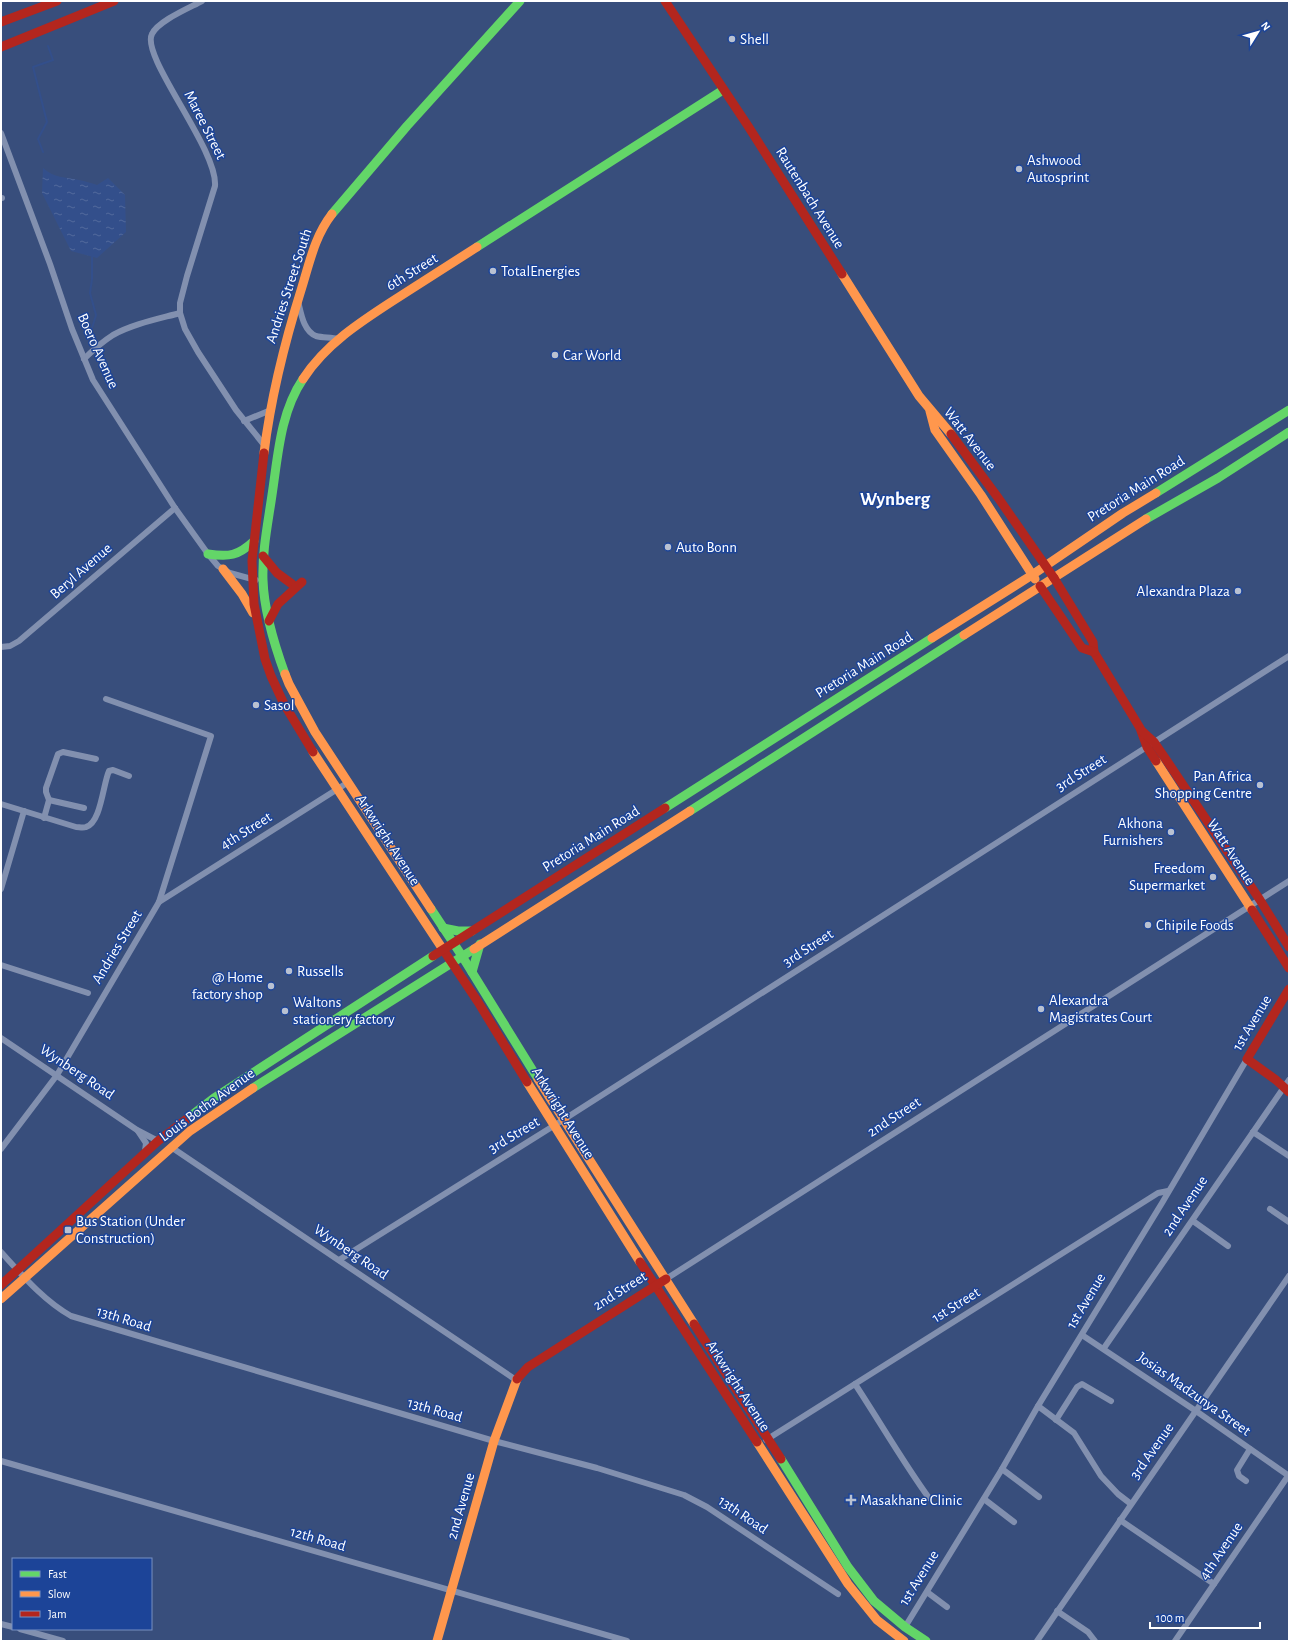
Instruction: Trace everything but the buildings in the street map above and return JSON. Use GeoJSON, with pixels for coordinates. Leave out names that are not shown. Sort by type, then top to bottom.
{"type":"FeatureCollection","features":[{"type":"Feature","properties":{"kind":"main road"},"geometry":{"type":"LineString","coordinates":[[1,22],[57,1]]}},
{"type":"Feature","properties":{"kind":"main road"},"geometry":{"type":"LineString","coordinates":[[2,47],[114,1]]}},
{"type":"Feature","properties":{"kind":"main road","name":"Andries Street South"},"geometry":{"type":"LineString","coordinates":[[252,579],[254,541],[265,446],[282,353],[317,237],[323,224],[387,148],[520,1]]}},
{"type":"Feature","properties":{"kind":"main road","name":"Rautenbach Avenue"},"geometry":{"type":"LineString","coordinates":[[665,1],[930,411]]}},
{"type":"Feature","properties":{"kind":"main road","name":"6th Street"},"geometry":{"type":"LineString","coordinates":[[263,581],[263,556],[279,446],[288,407],[300,381],[312,365],[338,339],[366,318],[723,90]]}},
{"type":"Feature","properties":{"kind":"main road","name":"Pretoria Main Road"},"geometry":{"type":"LineString","coordinates":[[453,943],[1032,575],[1123,513],[1289,410]]}},
{"type":"Feature","properties":{"kind":"main road","name":"Watt Avenue"},"geometry":{"type":"LineString","coordinates":[[930,411],[943,424],[984,479],[1054,578],[1093,642],[1094,652],[1289,968]]}},
{"type":"Feature","properties":{"kind":"main road","name":"Watt Avenue"},"geometry":{"type":"LineString","coordinates":[[930,411],[935,430],[974,486],[1032,575],[1082,648],[1094,652]]}},
{"type":"Feature","properties":{"kind":"main road","name":"Pretoria Main Road"},"geometry":{"type":"LineString","coordinates":[[462,956],[1129,529],[1218,478],[1289,432]]}},
{"type":"Feature","properties":{"kind":"main road"},"geometry":{"type":"LineString","coordinates":[[974,486],[984,479]]}},
{"type":"Feature","properties":{"kind":"main road"},"geometry":{"type":"LineString","coordinates":[[208,554],[228,557],[235,556],[254,541]]}},
{"type":"Feature","properties":{"kind":"main road"},"geometry":{"type":"LineString","coordinates":[[263,556],[277,573],[292,584]]}},
{"type":"Feature","properties":{"kind":"main road"},"geometry":{"type":"LineString","coordinates":[[223,569],[242,594],[256,621]]}},
{"type":"Feature","properties":{"kind":"main road","name":"Arkwright Avenue"},"geometry":{"type":"LineString","coordinates":[[252,579],[256,621],[265,659],[277,691],[295,722],[478,1002],[655,1286],[859,1599],[878,1620],[901,1640]]}},
{"type":"Feature","properties":{"kind":"main road","name":"Arkwright Avenue"},"geometry":{"type":"LineString","coordinates":[[263,581],[269,622],[276,651],[289,684],[315,732],[347,783],[462,956],[563,1120],[768,1439],[833,1545],[860,1585],[874,1601],[905,1626]]}},
{"type":"Feature","properties":{"kind":"main road"},"geometry":{"type":"LineString","coordinates":[[269,622],[278,604],[302,582]]}},
{"type":"Feature","properties":{"kind":"main road","name":"Watt Avenue"},"geometry":{"type":"LineString","coordinates":[[1150,744],[1260,900],[1289,947]]}},
{"type":"Feature","properties":{"kind":"main road"},"geometry":{"type":"LineString","coordinates":[[443,928],[458,931],[472,931]]}},
{"type":"Feature","properties":{"kind":"main road","name":"Louis Botha Avenue"},"geometry":{"type":"LineString","coordinates":[[1,1285],[158,1141],[214,1098],[453,943]]}},
{"type":"Feature","properties":{"kind":"main road"},"geometry":{"type":"LineString","coordinates":[[472,972],[480,944]]}},
{"type":"Feature","properties":{"kind":"main road","name":"Louis Botha Avenue"},"geometry":{"type":"LineString","coordinates":[[1,1299],[190,1131],[241,1096],[462,956]]}},
{"type":"Feature","properties":{"kind":"main road","name":"1st Avenue"},"geometry":{"type":"LineString","coordinates":[[1247,1059],[1289,989]]}},
{"type":"Feature","properties":{"kind":"main road"},"geometry":{"type":"LineString","coordinates":[[1247,1059],[1287,1086]]}},
{"type":"Feature","properties":{"kind":"main road","name":"2nd Street"},"geometry":{"type":"LineString","coordinates":[[516,1380],[528,1367],[666,1279]]}},
{"type":"Feature","properties":{"kind":"main road","name":"2nd Avenue"},"geometry":{"type":"LineString","coordinates":[[437,1641],[494,1441],[516,1380]]}},
{"type":"Feature","properties":{"kind":"main road"},"geometry":{"type":"LineString","coordinates":[[905,1626],[926,1641]]}},
{"type":"Feature","properties":{"kind":"street","name":"Maree Street"},"geometry":{"type":"LineString","coordinates":[[202,1],[160,26],[153,32],[150,40],[154,55],[207,153],[216,180],[187,276],[180,303],[180,313],[189,337],[244,421],[265,446]]}},
{"type":"Feature","properties":{"kind":"street","name":"Boero Avenue"},"geometry":{"type":"LineString","coordinates":[[1,133],[93,380],[175,508],[208,554],[223,569],[237,576],[263,581]]}},
{"type":"Feature","properties":{"kind":"street"},"geometry":{"type":"LineString","coordinates":[[298,297],[305,326],[310,332],[316,336],[338,339]]}},
{"type":"Feature","properties":{"kind":"street"},"geometry":{"type":"LineString","coordinates":[[84,359],[101,343],[116,334],[138,325],[180,313]]}},
{"type":"Feature","properties":{"kind":"street"},"geometry":{"type":"LineString","coordinates":[[244,421],[271,410]]}},
{"type":"Feature","properties":{"kind":"street","name":"Beryl Avenue"},"geometry":{"type":"LineString","coordinates":[[1,647],[10,646],[19,641],[175,508]]}},
{"type":"Feature","properties":{"kind":"street","name":"3rd Street"},"geometry":{"type":"LineString","coordinates":[[339,1260],[554,1126],[1289,656]]}},
{"type":"Feature","properties":{"kind":"street","name":"Andries Street"},"geometry":{"type":"LineString","coordinates":[[1,1149],[57,1075],[159,902],[211,736],[106,699]]}},
{"type":"Feature","properties":{"kind":"street"},"geometry":{"type":"LineString","coordinates":[[44,818],[49,800],[46,788],[58,754],[63,752],[96,759]]}},
{"type":"Feature","properties":{"kind":"street"},"geometry":{"type":"LineString","coordinates":[[1,804],[76,827],[85,827],[93,822],[98,812],[109,771],[113,770],[129,776]]}},
{"type":"Feature","properties":{"kind":"street","name":"4th Street"},"geometry":{"type":"LineString","coordinates":[[159,902],[347,783]]}},
{"type":"Feature","properties":{"kind":"street"},"geometry":{"type":"LineString","coordinates":[[49,800],[84,808]]}},
{"type":"Feature","properties":{"kind":"street"},"geometry":{"type":"LineString","coordinates":[[1,889],[24,811]]}},
{"type":"Feature","properties":{"kind":"street","name":"2nd Street"},"geometry":{"type":"LineString","coordinates":[[666,1279],[1289,881]]}},
{"type":"Feature","properties":{"kind":"street"},"geometry":{"type":"LineString","coordinates":[[1,965],[88,993]]}},
{"type":"Feature","properties":{"kind":"street","name":"Wynberg Road"},"geometry":{"type":"LineString","coordinates":[[1,1038],[137,1130],[158,1141]]}},
{"type":"Feature","properties":{"kind":"street","name":"1st Avenue"},"geometry":{"type":"LineString","coordinates":[[905,1626],[984,1500],[1038,1406],[1247,1059]]}},
{"type":"Feature","properties":{"kind":"street","name":"2nd Avenue"},"geometry":{"type":"LineString","coordinates":[[1104,1348],[1287,1086]]}},
{"type":"Feature","properties":{"kind":"street","name":"Wynberg Road"},"geometry":{"type":"LineString","coordinates":[[137,1130],[146,1143],[146,1148],[142,1156]]}},
{"type":"Feature","properties":{"kind":"street"},"geometry":{"type":"LineString","coordinates":[[1254,1132],[1289,1156]]}},
{"type":"Feature","properties":{"kind":"street","name":"Wynberg Road"},"geometry":{"type":"LineString","coordinates":[[171,1147],[516,1380]]}},
{"type":"Feature","properties":{"kind":"street","name":"1st Street"},"geometry":{"type":"LineString","coordinates":[[759,1445],[1158,1193],[1168,1191]]}},
{"type":"Feature","properties":{"kind":"street"},"geometry":{"type":"LineString","coordinates":[[1270,1209],[1289,1222]]}},
{"type":"Feature","properties":{"kind":"street"},"geometry":{"type":"LineString","coordinates":[[1193,1221],[1228,1246]]}},
{"type":"Feature","properties":{"kind":"street"},"geometry":{"type":"LineString","coordinates":[[1,1252],[17,1270]]}},
{"type":"Feature","properties":{"kind":"street","name":"13th Road"},"geometry":{"type":"LineString","coordinates":[[17,1270],[54,1305],[71,1316],[494,1441],[597,1468],[690,1497],[838,1594]]}},
{"type":"Feature","properties":{"kind":"street","name":"3rd Avenue"},"geometry":{"type":"LineString","coordinates":[[1037,1641],[1289,1276]]}},
{"type":"Feature","properties":{"kind":"street","name":"Josias Madzunya Street"},"geometry":{"type":"LineString","coordinates":[[1082,1335],[1104,1348],[1289,1476]]}},
{"type":"Feature","properties":{"kind":"street"},"geometry":{"type":"LineString","coordinates":[[856,1384],[894,1442],[914,1477],[930,1498]]}},
{"type":"Feature","properties":{"kind":"street"},"geometry":{"type":"LineString","coordinates":[[1056,1420],[1077,1387],[1082,1384],[1111,1401]]}},
{"type":"Feature","properties":{"kind":"street"},"geometry":{"type":"LineString","coordinates":[[1038,1406],[1078,1438],[1095,1468],[1107,1483],[1131,1504]]}},
{"type":"Feature","properties":{"kind":"street"},"geometry":{"type":"LineString","coordinates":[[1246,1481],[1238,1474],[1237,1470],[1250,1449]]}},
{"type":"Feature","properties":{"kind":"street","name":"12th Road"},"geometry":{"type":"LineString","coordinates":[[1,1462],[627,1641]]}},
{"type":"Feature","properties":{"kind":"street"},"geometry":{"type":"LineString","coordinates":[[1002,1469],[1039,1497]]}},
{"type":"Feature","properties":{"kind":"street","name":"4th Avenue"},"geometry":{"type":"LineString","coordinates":[[1175,1641],[1289,1476]]}},
{"type":"Feature","properties":{"kind":"street"},"geometry":{"type":"LineString","coordinates":[[984,1500],[1014,1522]]}},
{"type":"Feature","properties":{"kind":"street"},"geometry":{"type":"LineString","coordinates":[[1120,1520],[1214,1584]]}},
{"type":"Feature","properties":{"kind":"street"},"geometry":{"type":"LineString","coordinates":[[927,1592],[947,1607]]}},
{"type":"Feature","properties":{"kind":"street"},"geometry":{"type":"LineString","coordinates":[[1057,1611],[1088,1632],[1095,1641]]}},
{"type":"Feature","properties":{"kind":"street"},"geometry":{"type":"LineString","coordinates":[[1,1624],[12,1627]]}},
{"type":"Feature","properties":{"kind":"street"},"geometry":{"type":"LineString","coordinates":[[24,1630],[62,1641]]}},
{"type":"Feature","properties":{"kind":"water"},"geometry":{"type":"Polygon","coordinates":[[[43,168],[51,174],[97,185],[108,178],[125,195],[126,232],[97,258],[71,251],[42,193],[43,168]]]}},
{"type":"Feature","properties":{"kind":"waterway"},"geometry":{"type":"LineString","coordinates":[[43,152],[38,139],[47,122],[33,67],[53,60],[48,46]]}},
{"type":"Feature","properties":{"kind":"waterway"},"geometry":{"type":"LineString","coordinates":[[89,338],[96,315],[90,293],[92,279],[92,257]]}},
{"type":"Feature","properties":{"kind":"traffic: fast"},"geometry":{"type":"LineString","coordinates":[[332,214],[407,126],[520,1]]}},
{"type":"Feature","properties":{"kind":"traffic: fast"},"geometry":{"type":"LineString","coordinates":[[477,247],[723,90]]}},
{"type":"Feature","properties":{"kind":"traffic: fast"},"geometry":{"type":"LineString","coordinates":[[285,674],[273,640],[265,604],[263,558],[281,435],[289,406],[303,379]]}},
{"type":"Feature","properties":{"kind":"traffic: fast"},"geometry":{"type":"LineString","coordinates":[[1156,493],[1289,410]]}},
{"type":"Feature","properties":{"kind":"traffic: fast"},"geometry":{"type":"LineString","coordinates":[[1146,519],[1218,478],[1289,432]]}},
{"type":"Feature","properties":{"kind":"traffic: fast"},"geometry":{"type":"LineString","coordinates":[[208,554],[233,554],[243,550],[254,541]]}},
{"type":"Feature","properties":{"kind":"traffic: fast"},"geometry":{"type":"LineString","coordinates":[[690,811],[964,635]]}},
{"type":"Feature","properties":{"kind":"traffic: fast"},"geometry":{"type":"LineString","coordinates":[[665,808],[932,638]]}},
{"type":"Feature","properties":{"kind":"traffic: fast"},"geometry":{"type":"LineString","coordinates":[[431,909],[538,1079]]}},
{"type":"Feature","properties":{"kind":"traffic: fast"},"geometry":{"type":"LineString","coordinates":[[443,928],[458,931],[472,931]]}},
{"type":"Feature","properties":{"kind":"traffic: fast"},"geometry":{"type":"LineString","coordinates":[[472,972],[480,944]]}},
{"type":"Feature","properties":{"kind":"traffic: fast"},"geometry":{"type":"LineString","coordinates":[[253,1088],[474,949]]}},
{"type":"Feature","properties":{"kind":"traffic: fast"},"geometry":{"type":"LineString","coordinates":[[188,1118],[214,1098],[433,956]]}},
{"type":"Feature","properties":{"kind":"traffic: fast"},"geometry":{"type":"LineString","coordinates":[[781,1459],[848,1567],[874,1601],[905,1627],[926,1641]]}},
{"type":"Feature","properties":{"kind":"traffic: slow"},"geometry":{"type":"LineString","coordinates":[[264,453],[279,369],[290,328],[317,240],[332,214]]}},
{"type":"Feature","properties":{"kind":"traffic: slow"},"geometry":{"type":"LineString","coordinates":[[303,379],[323,354],[335,342],[361,322],[477,247]]}},
{"type":"Feature","properties":{"kind":"traffic: slow"},"geometry":{"type":"LineString","coordinates":[[842,274],[919,396],[951,434]]}},
{"type":"Feature","properties":{"kind":"traffic: slow"},"geometry":{"type":"LineString","coordinates":[[930,411],[935,430],[981,495],[1035,579]]}},
{"type":"Feature","properties":{"kind":"traffic: slow"},"geometry":{"type":"LineString","coordinates":[[932,638],[1032,575],[1123,513],[1156,493]]}},
{"type":"Feature","properties":{"kind":"traffic: slow"},"geometry":{"type":"LineString","coordinates":[[964,635],[1146,519]]}},
{"type":"Feature","properties":{"kind":"traffic: slow"},"geometry":{"type":"LineString","coordinates":[[223,569],[242,594],[253,613]]}},
{"type":"Feature","properties":{"kind":"traffic: slow"},"geometry":{"type":"LineString","coordinates":[[285,674],[315,732],[431,909]]}},
{"type":"Feature","properties":{"kind":"traffic: slow"},"geometry":{"type":"LineString","coordinates":[[313,752],[444,951]]}},
{"type":"Feature","properties":{"kind":"traffic: slow"},"geometry":{"type":"LineString","coordinates":[[1156,761],[1252,910]]}},
{"type":"Feature","properties":{"kind":"traffic: slow"},"geometry":{"type":"LineString","coordinates":[[474,949],[690,811]]}},
{"type":"Feature","properties":{"kind":"traffic: slow"},"geometry":{"type":"LineString","coordinates":[[538,1079],[694,1324]]}},
{"type":"Feature","properties":{"kind":"traffic: slow"},"geometry":{"type":"LineString","coordinates":[[527,1082],[640,1262]]}},
{"type":"Feature","properties":{"kind":"traffic: slow"},"geometry":{"type":"LineString","coordinates":[[1,1299],[190,1131],[253,1088]]}},
{"type":"Feature","properties":{"kind":"traffic: slow"},"geometry":{"type":"LineString","coordinates":[[437,1641],[494,1441],[517,1379]]}},
{"type":"Feature","properties":{"kind":"traffic: slow"},"geometry":{"type":"LineString","coordinates":[[757,1442],[848,1584],[877,1620],[904,1641]]}},
{"type":"Feature","properties":{"kind":"traffic: jam"},"geometry":{"type":"LineString","coordinates":[[1,22],[57,1]]}},
{"type":"Feature","properties":{"kind":"traffic: jam"},"geometry":{"type":"LineString","coordinates":[[1,47],[114,1]]}},
{"type":"Feature","properties":{"kind":"traffic: jam"},"geometry":{"type":"LineString","coordinates":[[665,1],[748,126],[842,274]]}},
{"type":"Feature","properties":{"kind":"traffic: jam"},"geometry":{"type":"LineString","coordinates":[[951,434],[999,499],[1054,578]]}},
{"type":"Feature","properties":{"kind":"traffic: jam"},"geometry":{"type":"LineString","coordinates":[[264,453],[252,561],[254,604],[265,659],[271,676],[284,704],[313,752]]}},
{"type":"Feature","properties":{"kind":"traffic: jam"},"geometry":{"type":"LineString","coordinates":[[263,556],[277,573],[292,584]]}},
{"type":"Feature","properties":{"kind":"traffic: jam"},"geometry":{"type":"LineString","coordinates":[[1054,578],[1093,642],[1094,652],[1140,728],[1147,747],[1156,761]]}},
{"type":"Feature","properties":{"kind":"traffic: jam"},"geometry":{"type":"LineString","coordinates":[[269,621],[278,604],[302,582]]}},
{"type":"Feature","properties":{"kind":"traffic: jam"},"geometry":{"type":"LineString","coordinates":[[1040,586],[1082,648],[1094,652]]}},
{"type":"Feature","properties":{"kind":"traffic: jam"},"geometry":{"type":"LineString","coordinates":[[1142,731],[1154,742],[1165,758],[1260,900],[1289,947]]}},
{"type":"Feature","properties":{"kind":"traffic: jam"},"geometry":{"type":"LineString","coordinates":[[433,956],[665,808]]}},
{"type":"Feature","properties":{"kind":"traffic: jam"},"geometry":{"type":"LineString","coordinates":[[1252,910],[1289,968]]}},
{"type":"Feature","properties":{"kind":"traffic: jam"},"geometry":{"type":"LineString","coordinates":[[444,951],[478,1002],[527,1082]]}},
{"type":"Feature","properties":{"kind":"traffic: jam"},"geometry":{"type":"LineString","coordinates":[[1289,989],[1247,1059],[1276,1080],[1289,1092]]}},
{"type":"Feature","properties":{"kind":"traffic: jam"},"geometry":{"type":"LineString","coordinates":[[1,1285],[158,1141],[188,1118]]}},
{"type":"Feature","properties":{"kind":"traffic: jam"},"geometry":{"type":"LineString","coordinates":[[640,1262],[757,1442]]}},
{"type":"Feature","properties":{"kind":"traffic: jam"},"geometry":{"type":"LineString","coordinates":[[517,1379],[528,1367],[666,1279]]}},
{"type":"Feature","properties":{"kind":"traffic: jam"},"geometry":{"type":"LineString","coordinates":[[694,1324],[781,1459]]}},
{"type":"Feature","properties":{"kind":"place","name":"Shell"},"geometry":{"type":"Point","coordinates":[732,39]}},
{"type":"Feature","properties":{"kind":"place","name":"Ashwood Autosprint"},"geometry":{"type":"Point","coordinates":[1019,169]}},
{"type":"Feature","properties":{"kind":"place","name":"TotalEnergies"},"geometry":{"type":"Point","coordinates":[493,271]}},
{"type":"Feature","properties":{"kind":"place","name":"Car World"},"geometry":{"type":"Point","coordinates":[555,355]}},
{"type":"Feature","properties":{"kind":"place","name":"Auto Bonn"},"geometry":{"type":"Point","coordinates":[668,547]}},
{"type":"Feature","properties":{"kind":"place","name":"Alexandra Plaza"},"geometry":{"type":"Point","coordinates":[1238,591]}},
{"type":"Feature","properties":{"kind":"place","name":"Sasol"},"geometry":{"type":"Point","coordinates":[256,705]}},
{"type":"Feature","properties":{"kind":"place","name":"Pan Africa Shopping Centre"},"geometry":{"type":"Point","coordinates":[1260,785]}},
{"type":"Feature","properties":{"kind":"place","name":"Akhona Furnishers"},"geometry":{"type":"Point","coordinates":[1171,832]}},
{"type":"Feature","properties":{"kind":"place","name":"Freedom Supermarket"},"geometry":{"type":"Point","coordinates":[1213,877]}},
{"type":"Feature","properties":{"kind":"place","name":"Chipile Foods"},"geometry":{"type":"Point","coordinates":[1148,925]}},
{"type":"Feature","properties":{"kind":"place","name":"Russells"},"geometry":{"type":"Point","coordinates":[289,971]}},
{"type":"Feature","properties":{"kind":"place","name":"@ Home factory shop"},"geometry":{"type":"Point","coordinates":[271,986]}},
{"type":"Feature","properties":{"kind":"place","name":"Alexandra Magistrates Court"},"geometry":{"type":"Point","coordinates":[1041,1009]}},
{"type":"Feature","properties":{"kind":"place","name":"Waltons stationery factory"},"geometry":{"type":"Point","coordinates":[285,1011]}},
{"type":"Feature","properties":{"kind":"place","name":"Bus Station (Under Construction)"},"geometry":{"type":"Point","coordinates":[68,1230]}},
{"type":"Feature","properties":{"kind":"place","name":"Masakhane Clinic"},"geometry":{"type":"Point","coordinates":[851,1500]}},
{"type":"Feature","properties":{"kind":"district","name":"Wynberg"},"geometry":{"type":"Point","coordinates":[895,499]}}]}
